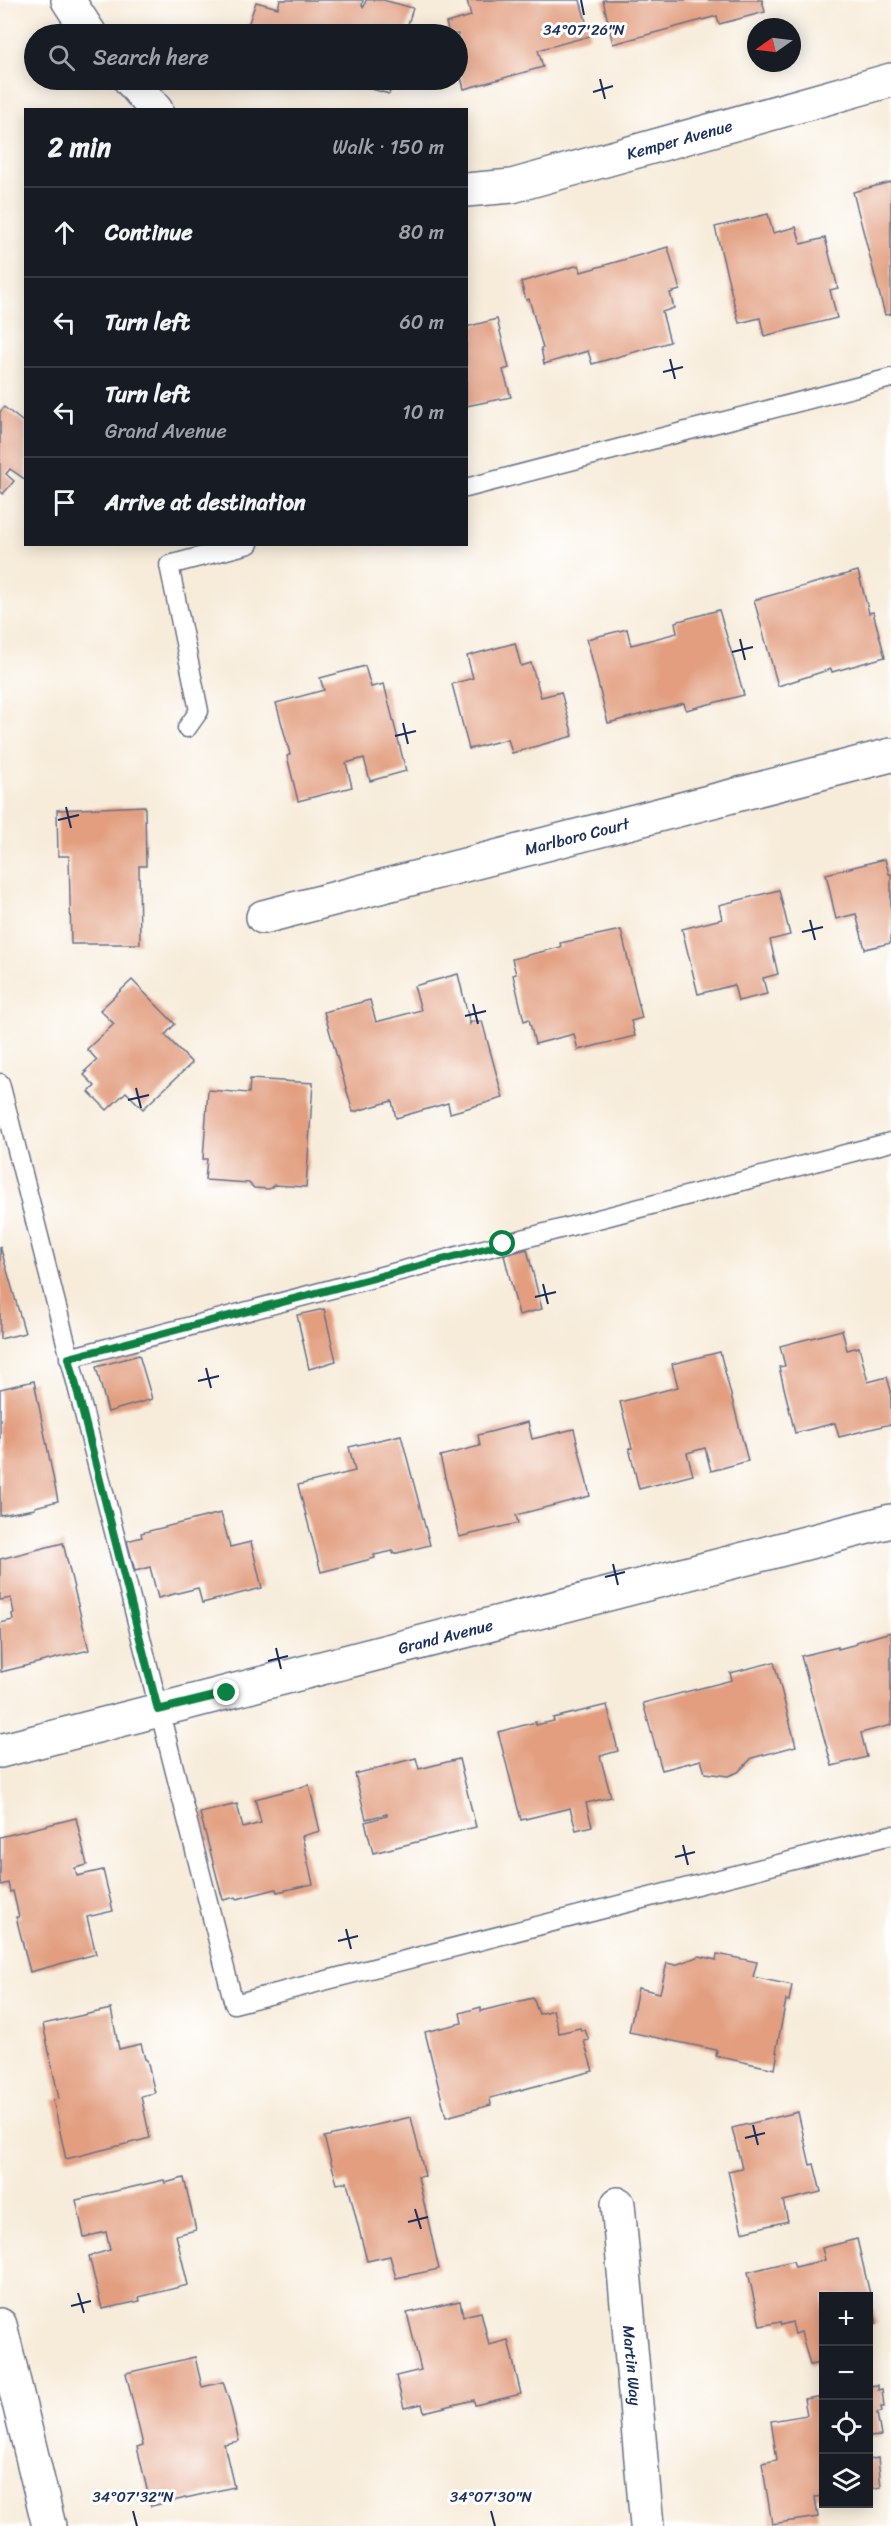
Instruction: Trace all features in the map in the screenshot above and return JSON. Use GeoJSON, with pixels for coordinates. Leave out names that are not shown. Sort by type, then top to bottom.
{"type":"FeatureCollection","features":[{"type":"Feature","properties":{"kind":"street"},"geometry":{"type":"LineString","coordinates":[[68,0],[81,24]]}},
{"type":"Feature","properties":{"kind":"street","name":"Kemper Avenue"},"geometry":{"type":"LineString","coordinates":[[468,190],[512,186],[891,80]]}},
{"type":"Feature","properties":{"kind":"street"},"geometry":{"type":"LineString","coordinates":[[139,90],[154,108]]}},
{"type":"Feature","properties":{"kind":"street","name":"Marlboro Court"},"geometry":{"type":"LineString","coordinates":[[263,917],[891,754]]}},
{"type":"Feature","properties":{"kind":"street","name":"Grand Avenue"},"geometry":{"type":"LineString","coordinates":[[0,1751],[891,1521]]}},
{"type":"Feature","properties":{"kind":"street","name":"Martin Way"},"geometry":{"type":"LineString","coordinates":[[618,2204],[647,2526]]}},
{"type":"Feature","properties":{"kind":"street"},"geometry":{"type":"LineString","coordinates":[[1,2331],[49,2526]]}},
{"type":"Feature","properties":{"kind":"lane"},"geometry":{"type":"LineString","coordinates":[[468,487],[891,378]]}},
{"type":"Feature","properties":{"kind":"lane"},"geometry":{"type":"LineString","coordinates":[[187,728],[199,711],[169,565],[241,546]]}},
{"type":"Feature","properties":{"kind":"lane"},"geometry":{"type":"LineString","coordinates":[[0,1083],[234,2004],[891,1835]]}},
{"type":"Feature","properties":{"kind":"lane"},"geometry":{"type":"LineString","coordinates":[[69,1358],[891,1142]]}},
{"type":"Feature","properties":{"kind":"building"},"geometry":{"type":"Polygon","coordinates":[[[280,0],[363,0],[362,6],[364,7],[366,0],[383,0],[413,8],[408,24],[248,24],[256,2],[278,8],[280,0]]]}},
{"type":"Feature","properties":{"kind":"building"},"geometry":{"type":"Polygon","coordinates":[[[467,0],[580,0],[590,36],[538,50],[543,67],[468,88],[468,24],[446,23],[471,16],[467,0]]]}},
{"type":"Feature","properties":{"kind":"building"},"geometry":{"type":"Polygon","coordinates":[[[603,0],[762,0],[765,12],[719,24],[717,16],[613,44],[603,0]]]}},
{"type":"Feature","properties":{"kind":"building"},"geometry":{"type":"Polygon","coordinates":[[[375,90],[390,90],[389,94],[375,90]]]}},
{"type":"Feature","properties":{"kind":"building"},"geometry":{"type":"Polygon","coordinates":[[[891,182],[891,314],[885,315],[853,192],[891,182]]]}},
{"type":"Feature","properties":{"kind":"building"},"geometry":{"type":"Polygon","coordinates":[[[768,214],[773,233],[796,227],[801,244],[825,238],[838,288],[830,290],[837,318],[764,336],[760,318],[739,323],[715,227],[768,214]]]}},
{"type":"Feature","properties":{"kind":"building"},"geometry":{"type":"Polygon","coordinates":[[[668,247],[680,290],[670,293],[674,308],[662,312],[670,342],[592,364],[588,351],[544,364],[541,348],[543,348],[529,299],[526,300],[521,282],[579,265],[581,272],[668,247]]]}},
{"type":"Feature","properties":{"kind":"building"},"geometry":{"type":"Polygon","coordinates":[[[497,319],[509,368],[503,370],[511,397],[468,406],[468,326],[497,319]]]}},
{"type":"Feature","properties":{"kind":"building"},"geometry":{"type":"Polygon","coordinates":[[[4,407],[24,422],[24,479],[10,469],[6,474],[14,481],[3,494],[0,491],[0,412],[4,407]]]}},
{"type":"Feature","properties":{"kind":"building"},"geometry":{"type":"Polygon","coordinates":[[[858,571],[869,613],[873,612],[885,657],[832,672],[831,669],[778,686],[754,600],[858,571]]]}},
{"type":"Feature","properties":{"kind":"building"},"geometry":{"type":"Polygon","coordinates":[[[719,610],[744,695],[686,710],[684,703],[608,723],[587,639],[627,629],[631,645],[677,633],[675,622],[719,610]]]}},
{"type":"Feature","properties":{"kind":"building"},"geometry":{"type":"Polygon","coordinates":[[[515,643],[521,666],[531,663],[541,697],[561,692],[573,736],[512,753],[508,739],[469,749],[452,684],[473,678],[467,656],[515,643]]]}},
{"type":"Feature","properties":{"kind":"building"},"geometry":{"type":"Polygon","coordinates":[[[365,666],[371,687],[384,684],[406,771],[370,781],[364,758],[346,763],[352,787],[298,801],[287,756],[290,754],[276,703],[324,690],[320,678],[365,666]]]}},
{"type":"Feature","properties":{"kind":"building"},"geometry":{"type":"Polygon","coordinates":[[[145,806],[146,866],[139,866],[140,944],[71,944],[69,856],[58,856],[57,810],[145,806]]]}},
{"type":"Feature","properties":{"kind":"building"},"geometry":{"type":"Polygon","coordinates":[[[885,859],[889,874],[891,874],[891,943],[865,949],[856,914],[836,919],[826,874],[885,859]]]}},
{"type":"Feature","properties":{"kind":"building"},"geometry":{"type":"Polygon","coordinates":[[[779,890],[790,935],[770,940],[778,974],[763,978],[767,994],[738,1001],[734,985],[698,994],[682,929],[722,919],[719,905],[779,890]]]}},
{"type":"Feature","properties":{"kind":"building"},"geometry":{"type":"Polygon","coordinates":[[[621,930],[642,1018],[631,1021],[635,1036],[578,1050],[574,1034],[535,1044],[529,1019],[524,1021],[513,975],[516,974],[512,959],[561,947],[560,943],[621,930]]]}},
{"type":"Feature","properties":{"kind":"building"},"geometry":{"type":"Polygon","coordinates":[[[458,974],[470,1024],[482,1021],[503,1098],[450,1113],[448,1103],[396,1118],[392,1101],[353,1112],[324,1012],[370,1000],[376,1022],[421,1010],[414,986],[458,974]]]}},
{"type":"Feature","properties":{"kind":"building"},"geometry":{"type":"Polygon","coordinates":[[[132,980],[175,1024],[165,1035],[192,1063],[143,1109],[126,1092],[107,1110],[89,1092],[95,1086],[84,1075],[87,1072],[85,1071],[97,1060],[87,1049],[114,1024],[100,1010],[132,980]]]}},
{"type":"Feature","properties":{"kind":"building"},"geometry":{"type":"Polygon","coordinates":[[[250,1079],[313,1083],[306,1187],[274,1185],[269,1189],[254,1188],[249,1183],[205,1180],[207,1159],[203,1159],[208,1090],[249,1093],[250,1079]]]}},
{"type":"Feature","properties":{"kind":"building"},"geometry":{"type":"Polygon","coordinates":[[[0,1246],[25,1333],[0,1339],[0,1246]]]}},
{"type":"Feature","properties":{"kind":"building"},"geometry":{"type":"Polygon","coordinates":[[[527,1249],[542,1309],[519,1315],[504,1255],[527,1249]]]}},
{"type":"Feature","properties":{"kind":"building"},"geometry":{"type":"Polygon","coordinates":[[[324,1309],[336,1361],[309,1369],[297,1315],[324,1309]]]}},
{"type":"Feature","properties":{"kind":"building"},"geometry":{"type":"Polygon","coordinates":[[[842,1330],[847,1350],[859,1347],[868,1382],[887,1377],[891,1391],[891,1424],[839,1437],[835,1423],[795,1433],[779,1367],[785,1366],[780,1346],[842,1330]]]}},
{"type":"Feature","properties":{"kind":"building"},"geometry":{"type":"Polygon","coordinates":[[[720,1352],[748,1461],[711,1471],[705,1448],[687,1453],[693,1475],[639,1489],[629,1448],[632,1448],[620,1402],[678,1387],[672,1364],[720,1352]]]}},
{"type":"Feature","properties":{"kind":"building"},"geometry":{"type":"Polygon","coordinates":[[[139,1355],[152,1399],[108,1412],[96,1367],[139,1355]]]}},
{"type":"Feature","properties":{"kind":"building"},"geometry":{"type":"Polygon","coordinates":[[[34,1381],[58,1501],[35,1507],[35,1509],[0,1515],[0,1389],[34,1381]]]}},
{"type":"Feature","properties":{"kind":"building"},"geometry":{"type":"Polygon","coordinates":[[[528,1422],[532,1439],[574,1429],[590,1496],[516,1515],[518,1523],[459,1537],[440,1456],[480,1446],[478,1435],[528,1422]]]}},
{"type":"Feature","properties":{"kind":"building"},"geometry":{"type":"Polygon","coordinates":[[[401,1435],[430,1545],[393,1554],[393,1551],[374,1555],[375,1558],[321,1572],[298,1485],[355,1471],[349,1447],[401,1435]]]}},
{"type":"Feature","properties":{"kind":"building"},"geometry":{"type":"Polygon","coordinates":[[[221,1513],[230,1547],[251,1542],[262,1588],[202,1603],[198,1588],[158,1598],[150,1567],[135,1571],[127,1541],[142,1537],[141,1533],[221,1513]]]}},
{"type":"Feature","properties":{"kind":"building"},"geometry":{"type":"Polygon","coordinates":[[[63,1543],[89,1650],[1,1672],[0,1623],[13,1620],[12,1614],[14,1613],[11,1598],[0,1600],[0,1559],[63,1543]]]}},
{"type":"Feature","properties":{"kind":"building"},"geometry":{"type":"Polygon","coordinates":[[[891,1632],[891,1725],[861,1733],[867,1757],[832,1766],[801,1656],[857,1644],[856,1642],[891,1632]]]}},
{"type":"Feature","properties":{"kind":"building"},"geometry":{"type":"Polygon","coordinates":[[[774,1662],[796,1746],[752,1758],[738,1772],[728,1776],[705,1773],[701,1760],[662,1770],[643,1703],[732,1680],[730,1673],[774,1662]]]}},
{"type":"Feature","properties":{"kind":"building"},"geometry":{"type":"Polygon","coordinates":[[[607,1705],[618,1751],[600,1756],[611,1797],[586,1803],[592,1826],[576,1830],[570,1808],[521,1820],[498,1732],[536,1722],[536,1725],[554,1721],[553,1718],[607,1705]]]}},
{"type":"Feature","properties":{"kind":"building"},"geometry":{"type":"Polygon","coordinates":[[[416,1758],[419,1769],[459,1759],[476,1827],[373,1853],[365,1822],[387,1816],[387,1814],[366,1819],[355,1774],[416,1758]]]}},
{"type":"Feature","properties":{"kind":"building"},"geometry":{"type":"Polygon","coordinates":[[[309,1785],[320,1831],[302,1836],[313,1884],[223,1900],[200,1813],[237,1804],[243,1828],[261,1823],[255,1799],[309,1785]]]}},
{"type":"Feature","properties":{"kind":"building"},"geometry":{"type":"Polygon","coordinates":[[[76,1818],[87,1865],[75,1868],[77,1876],[103,1870],[113,1911],[87,1917],[96,1954],[30,1972],[16,1917],[19,1917],[13,1891],[10,1892],[8,1883],[1,1885],[0,1881],[0,1837],[76,1818]]]}},
{"type":"Feature","properties":{"kind":"building"},"geometry":{"type":"Polygon","coordinates":[[[717,1954],[757,1962],[753,1977],[792,1985],[789,2001],[786,2000],[775,2069],[716,2056],[717,2050],[629,2032],[638,1988],[660,1993],[667,1963],[675,1965],[700,1956],[716,1960],[717,1954]]]}},
{"type":"Feature","properties":{"kind":"building"},"geometry":{"type":"Polygon","coordinates":[[[533,1998],[539,2014],[553,2010],[559,2033],[580,2028],[581,2031],[585,2030],[589,2040],[584,2041],[593,2071],[490,2098],[491,2105],[446,2117],[425,2032],[462,2023],[460,2013],[481,2007],[481,2011],[533,1998]]]}},
{"type":"Feature","properties":{"kind":"building"},"geometry":{"type":"Polygon","coordinates":[[[111,2009],[119,2049],[141,2044],[147,2060],[155,2093],[141,2096],[150,2138],[66,2159],[53,2100],[59,2099],[43,2024],[111,2009]]]}},
{"type":"Feature","properties":{"kind":"building"},"geometry":{"type":"Polygon","coordinates":[[[798,2112],[810,2165],[814,2164],[821,2192],[783,2201],[788,2221],[742,2232],[728,2171],[742,2168],[732,2128],[798,2112]]]}},
{"type":"Feature","properties":{"kind":"building"},"geometry":{"type":"Polygon","coordinates":[[[411,2117],[425,2176],[418,2177],[439,2269],[396,2278],[390,2256],[367,2261],[347,2182],[337,2184],[324,2137],[411,2117]]]}},
{"type":"Feature","properties":{"kind":"building"},"geometry":{"type":"Polygon","coordinates":[[[184,2178],[196,2230],[176,2235],[188,2285],[139,2297],[140,2301],[102,2309],[89,2256],[110,2250],[106,2232],[84,2237],[76,2200],[164,2180],[165,2183],[184,2178]]]}},
{"type":"Feature","properties":{"kind":"building"},"geometry":{"type":"Polygon","coordinates":[[[857,2239],[869,2292],[819,2292],[819,2363],[810,2365],[801,2332],[795,2334],[792,2322],[760,2326],[748,2272],[793,2261],[795,2267],[825,2260],[822,2248],[857,2239]]]}},
{"type":"Feature","properties":{"kind":"building"},"geometry":{"type":"Polygon","coordinates":[[[460,2301],[463,2316],[481,2312],[489,2345],[508,2340],[521,2394],[475,2405],[474,2400],[424,2412],[422,2404],[404,2408],[396,2376],[421,2370],[407,2313],[460,2301]]]}},
{"type":"Feature","properties":{"kind":"building"},"geometry":{"type":"Polygon","coordinates":[[[873,2307],[877,2324],[873,2325],[873,2307]]]}},
{"type":"Feature","properties":{"kind":"building"},"geometry":{"type":"Polygon","coordinates":[[[195,2357],[202,2387],[223,2382],[230,2403],[239,2441],[224,2444],[234,2487],[151,2506],[137,2447],[143,2445],[126,2373],[195,2357]]]}},
{"type":"Feature","properties":{"kind":"building"},"geometry":{"type":"Polygon","coordinates":[[[878,2385],[878,2390],[882,2389],[884,2407],[881,2407],[882,2412],[877,2413],[881,2436],[873,2437],[873,2386],[878,2385]]]}},
{"type":"Feature","properties":{"kind":"building"},"geometry":{"type":"Polygon","coordinates":[[[819,2397],[819,2497],[815,2497],[818,2517],[772,2524],[762,2463],[777,2460],[771,2421],[807,2415],[804,2399],[819,2397]]]}},
{"type":"Feature","properties":{"kind":"building"},"geometry":{"type":"Polygon","coordinates":[[[878,2458],[881,2487],[873,2488],[873,2459],[878,2458]]]}},
{"type":"Feature","properties":{"kind":"route"},"geometry":{"type":"LineString","coordinates":[[227,1693],[158,1710],[69,1358],[503,1244]]}}]}
